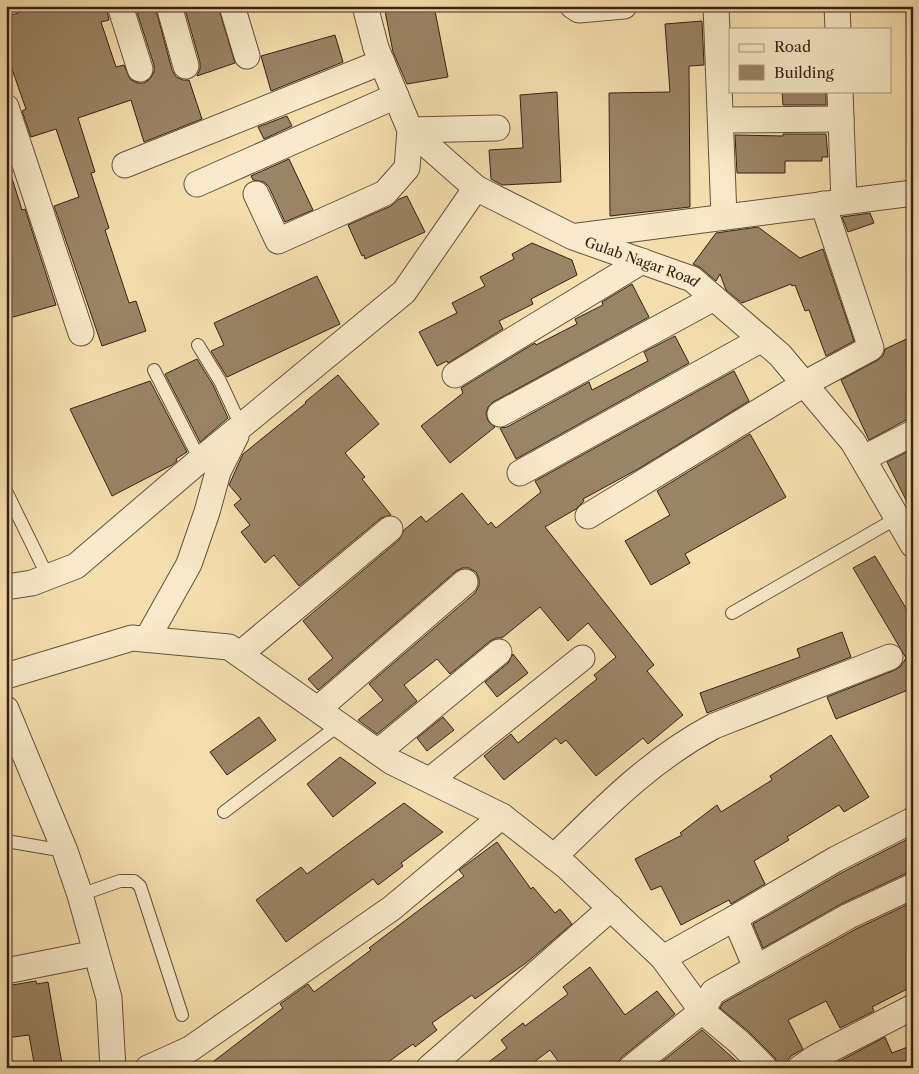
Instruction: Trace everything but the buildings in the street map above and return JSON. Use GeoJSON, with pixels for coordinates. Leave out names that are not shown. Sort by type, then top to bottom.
{"type":"FeatureCollection","features":[{"type":"Feature","properties":{"kind":"street"},"geometry":{"type":"LineString","coordinates":[[120,6],[140,69]]}},
{"type":"Feature","properties":{"kind":"street"},"geometry":{"type":"LineString","coordinates":[[169,6],[186,66]]}},
{"type":"Feature","properties":{"kind":"street"},"geometry":{"type":"LineString","coordinates":[[232,6],[247,56]]}},
{"type":"Feature","properties":{"kind":"street","name":"Gulab Nagar Road"},"geometry":{"type":"LineString","coordinates":[[365,6],[376,48],[410,130],[476,188],[573,237],[692,279],[780,355],[854,442],[913,545]]}},
{"type":"Feature","properties":{"kind":"street"},"geometry":{"type":"LineString","coordinates":[[573,6],[579,10],[624,6]]}},
{"type":"Feature","properties":{"kind":"street"},"geometry":{"type":"LineString","coordinates":[[716,6],[722,120],[724,217]]}},
{"type":"Feature","properties":{"kind":"street"},"geometry":{"type":"LineString","coordinates":[[837,6],[838,28]]}},
{"type":"Feature","properties":{"kind":"street"},"geometry":{"type":"LineString","coordinates":[[125,165],[382,62]]}},
{"type":"Feature","properties":{"kind":"street"},"geometry":{"type":"LineString","coordinates":[[588,516],[804,384],[871,348],[833,203],[841,119],[840,92]]}},
{"type":"Feature","properties":{"kind":"street"},"geometry":{"type":"LineString","coordinates":[[197,184],[396,96]]}},
{"type":"Feature","properties":{"kind":"street"},"geometry":{"type":"LineString","coordinates":[[6,107],[11,134],[81,333]]}},
{"type":"Feature","properties":{"kind":"street"},"geometry":{"type":"LineString","coordinates":[[722,120],[841,119]]}},
{"type":"Feature","properties":{"kind":"street"},"geometry":{"type":"LineString","coordinates":[[256,194],[278,241],[385,193],[408,168],[410,130],[497,128]]}},
{"type":"Feature","properties":{"kind":"street"},"geometry":{"type":"LineString","coordinates":[[6,587],[32,583],[76,566],[200,460],[404,292],[476,188]]}},
{"type":"Feature","properties":{"kind":"street"},"geometry":{"type":"LineString","coordinates":[[573,237],[913,193]]}},
{"type":"Feature","properties":{"kind":"street"},"geometry":{"type":"LineString","coordinates":[[455,375],[642,261]]}},
{"type":"Feature","properties":{"kind":"street"},"geometry":{"type":"LineString","coordinates":[[500,414],[714,298]]}},
{"type":"Feature","properties":{"kind":"street"},"geometry":{"type":"LineString","coordinates":[[520,474],[762,340]]}},
{"type":"Feature","properties":{"kind":"street"},"geometry":{"type":"LineString","coordinates":[[147,639],[189,564],[207,512],[218,472],[241,426]]}},
{"type":"Feature","properties":{"kind":"street"},"geometry":{"type":"LineString","coordinates":[[864,458],[913,433]]}},
{"type":"Feature","properties":{"kind":"street"},"geometry":{"type":"LineString","coordinates":[[240,654],[390,529]]}},
{"type":"Feature","properties":{"kind":"street"},"geometry":{"type":"LineString","coordinates":[[318,709],[465,582]]}},
{"type":"Feature","properties":{"kind":"street"},"geometry":{"type":"LineString","coordinates":[[6,676],[132,638],[229,646],[392,762],[502,816],[554,857],[663,958],[702,1010],[739,1042],[765,1068]]}},
{"type":"Feature","properties":{"kind":"street"},"geometry":{"type":"LineString","coordinates":[[378,752],[499,652]]}},
{"type":"Feature","properties":{"kind":"street"},"geometry":{"type":"LineString","coordinates":[[554,857],[628,785],[692,737],[714,726],[890,657]]}},
{"type":"Feature","properties":{"kind":"street"},"geometry":{"type":"LineString","coordinates":[[430,780],[582,658]]}},
{"type":"Feature","properties":{"kind":"street"},"geometry":{"type":"LineString","coordinates":[[6,709],[65,851],[80,895],[109,998],[113,1068]]}},
{"type":"Feature","properties":{"kind":"street"},"geometry":{"type":"LineString","coordinates":[[148,1068],[190,1049],[392,908],[502,816]]}},
{"type":"Feature","properties":{"kind":"street"},"geometry":{"type":"LineString","coordinates":[[663,958],[836,859],[913,820]]}},
{"type":"Feature","properties":{"kind":"street"},"geometry":{"type":"LineString","coordinates":[[631,1068],[702,1010],[713,992],[849,916],[913,886]]}},
{"type":"Feature","properties":{"kind":"street"},"geometry":{"type":"LineString","coordinates":[[429,1068],[610,908]]}},
{"type":"Feature","properties":{"kind":"street"},"geometry":{"type":"LineString","coordinates":[[735,918],[756,968]]}},
{"type":"Feature","properties":{"kind":"street"},"geometry":{"type":"LineString","coordinates":[[6,971],[96,953]]}},
{"type":"Feature","properties":{"kind":"street"},"geometry":{"type":"LineString","coordinates":[[800,1068],[816,1057],[913,1006]]}},
{"type":"Feature","properties":{"kind":"lane"},"geometry":{"type":"LineString","coordinates":[[198,345],[220,381],[241,426]]}},
{"type":"Feature","properties":{"kind":"lane"},"geometry":{"type":"LineString","coordinates":[[154,370],[200,460]]}},
{"type":"Feature","properties":{"kind":"lane"},"geometry":{"type":"LineString","coordinates":[[6,491],[48,578]]}},
{"type":"Feature","properties":{"kind":"lane"},"geometry":{"type":"LineString","coordinates":[[732,613],[897,518]]}},
{"type":"Feature","properties":{"kind":"lane"},"geometry":{"type":"LineString","coordinates":[[224,812],[340,725]]}},
{"type":"Feature","properties":{"kind":"lane"},"geometry":{"type":"LineString","coordinates":[[6,841],[65,851]]}},
{"type":"Feature","properties":{"kind":"lane"},"geometry":{"type":"LineString","coordinates":[[80,895],[120,881],[134,881],[140,886],[182,1015]]}}]}
